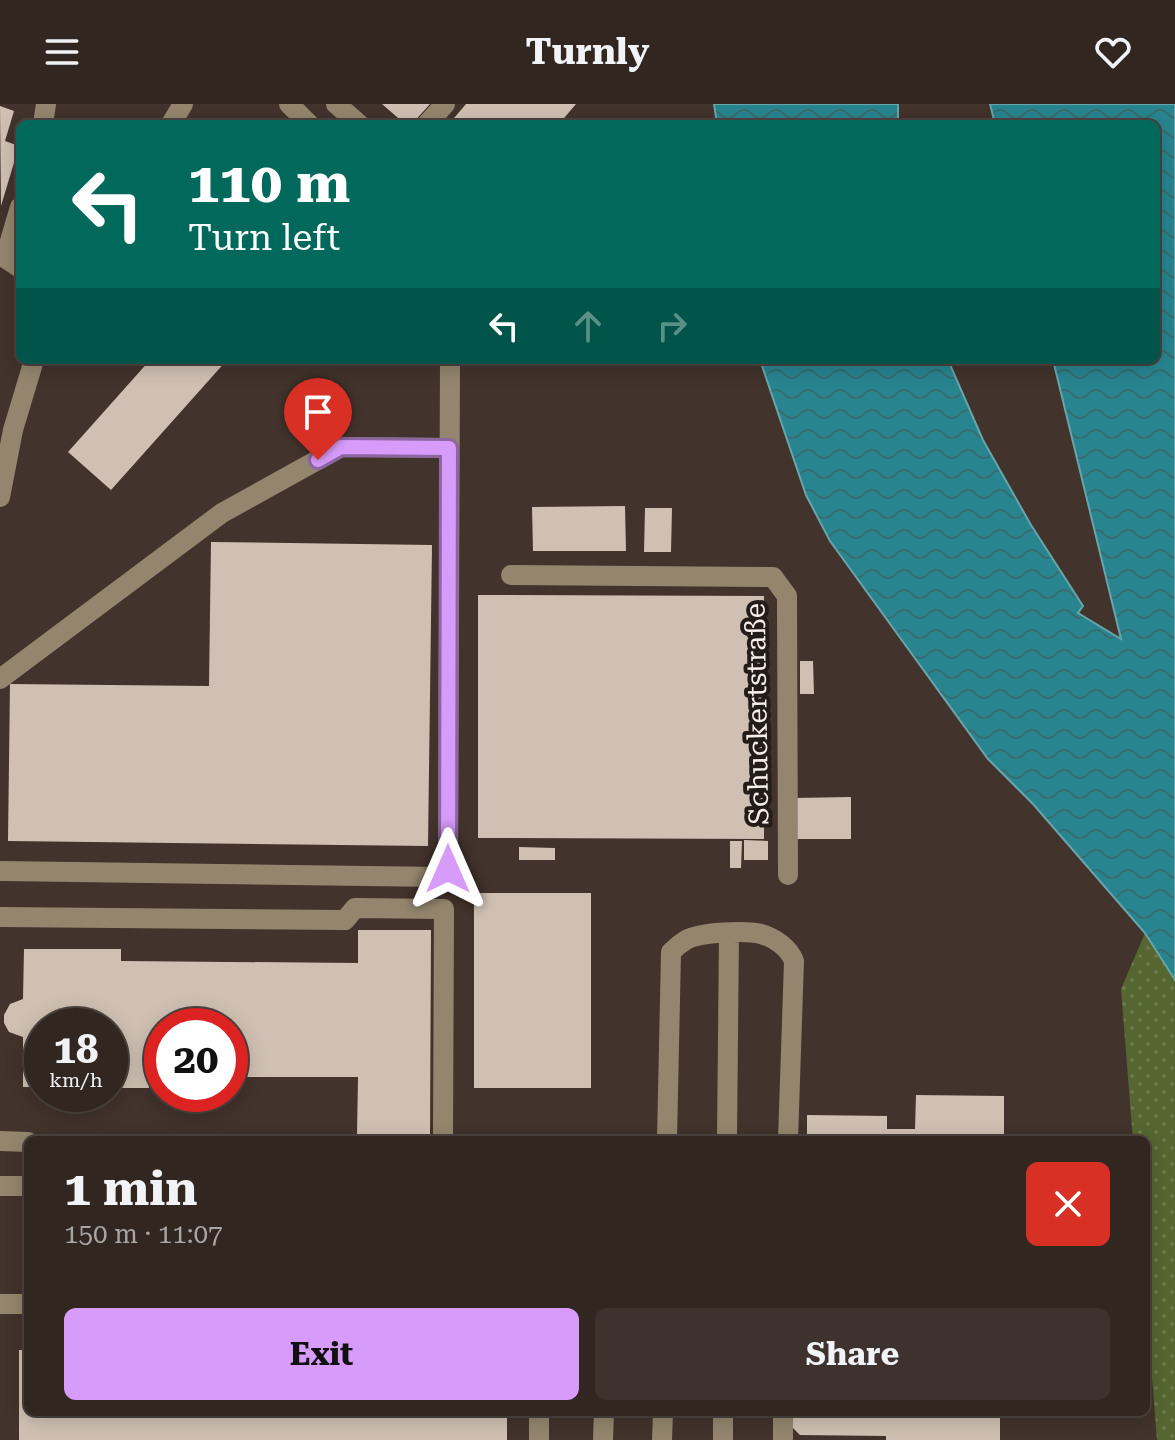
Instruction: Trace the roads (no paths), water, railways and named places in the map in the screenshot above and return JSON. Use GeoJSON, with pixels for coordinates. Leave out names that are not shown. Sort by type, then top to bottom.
{"type":"FeatureCollection","features":[{"type":"Feature","properties":{"kind":"lane"},"geometry":{"type":"LineString","coordinates":[[289,104],[305,120]]}},
{"type":"Feature","properties":{"kind":"lane"},"geometry":{"type":"LineString","coordinates":[[336,104],[354,120]]}},
{"type":"Feature","properties":{"kind":"lane"},"geometry":{"type":"LineString","coordinates":[[431,120],[445,104]]}},
{"type":"Feature","properties":{"kind":"lane"},"geometry":{"type":"LineString","coordinates":[[8,267],[16,227]]}},
{"type":"Feature","properties":{"kind":"lane"},"geometry":{"type":"LineString","coordinates":[[1,486],[13,430],[33,364]]}},
{"type":"Feature","properties":{"kind":"lane"},"geometry":{"type":"LineString","coordinates":[[0,871],[442,877],[448,869],[450,364]]}},
{"type":"Feature","properties":{"kind":"lane"},"geometry":{"type":"LineString","coordinates":[[0,679],[222,513],[341,447],[449,448]]}},
{"type":"Feature","properties":{"kind":"lane","name":"Schuckertstraße"},"geometry":{"type":"LineString","coordinates":[[511,575],[773,577],[787,596],[788,875]]}},
{"type":"Feature","properties":{"kind":"lane"},"geometry":{"type":"LineString","coordinates":[[0,917],[345,920],[355,908],[444,909],[443,1136]]}},
{"type":"Feature","properties":{"kind":"lane"},"geometry":{"type":"LineString","coordinates":[[667,1136],[671,952],[686,940],[729,933],[761,934],[790,950],[794,961],[788,1136]]}},
{"type":"Feature","properties":{"kind":"lane"},"geometry":{"type":"LineString","coordinates":[[727,1136],[729,933]]}},
{"type":"Feature","properties":{"kind":"lane"},"geometry":{"type":"LineString","coordinates":[[0,1141],[24,1142]]}},
{"type":"Feature","properties":{"kind":"lane"},"geometry":{"type":"LineString","coordinates":[[0,1186],[24,1186]]}},
{"type":"Feature","properties":{"kind":"lane"},"geometry":{"type":"LineString","coordinates":[[0,1304],[24,1304]]}},
{"type":"Feature","properties":{"kind":"lane"},"geometry":{"type":"LineString","coordinates":[[539,1416],[539,1440]]}},
{"type":"Feature","properties":{"kind":"lane"},"geometry":{"type":"LineString","coordinates":[[603,1440],[604,1416]]}},
{"type":"Feature","properties":{"kind":"lane"},"geometry":{"type":"LineString","coordinates":[[662,1440],[663,1416]]}},
{"type":"Feature","properties":{"kind":"lane"},"geometry":{"type":"LineString","coordinates":[[723,1416],[723,1440]]}},
{"type":"Feature","properties":{"kind":"lane"},"geometry":{"type":"LineString","coordinates":[[783,1416],[783,1440]]}},
{"type":"Feature","properties":{"kind":"water"},"geometry":{"type":"Polygon","coordinates":[[[714,104],[898,104],[898,120],[716,120],[714,104]]]}},
{"type":"Feature","properties":{"kind":"water"},"geometry":{"type":"Polygon","coordinates":[[[990,104],[1175,104],[1175,980],[1145,933],[1033,804],[988,759],[830,541],[806,495],[761,364],[950,364],[983,440],[1031,525],[1083,606],[1078,613],[1121,639],[1054,364],[1160,364],[1160,120],[994,120],[990,104]]]}}]}
